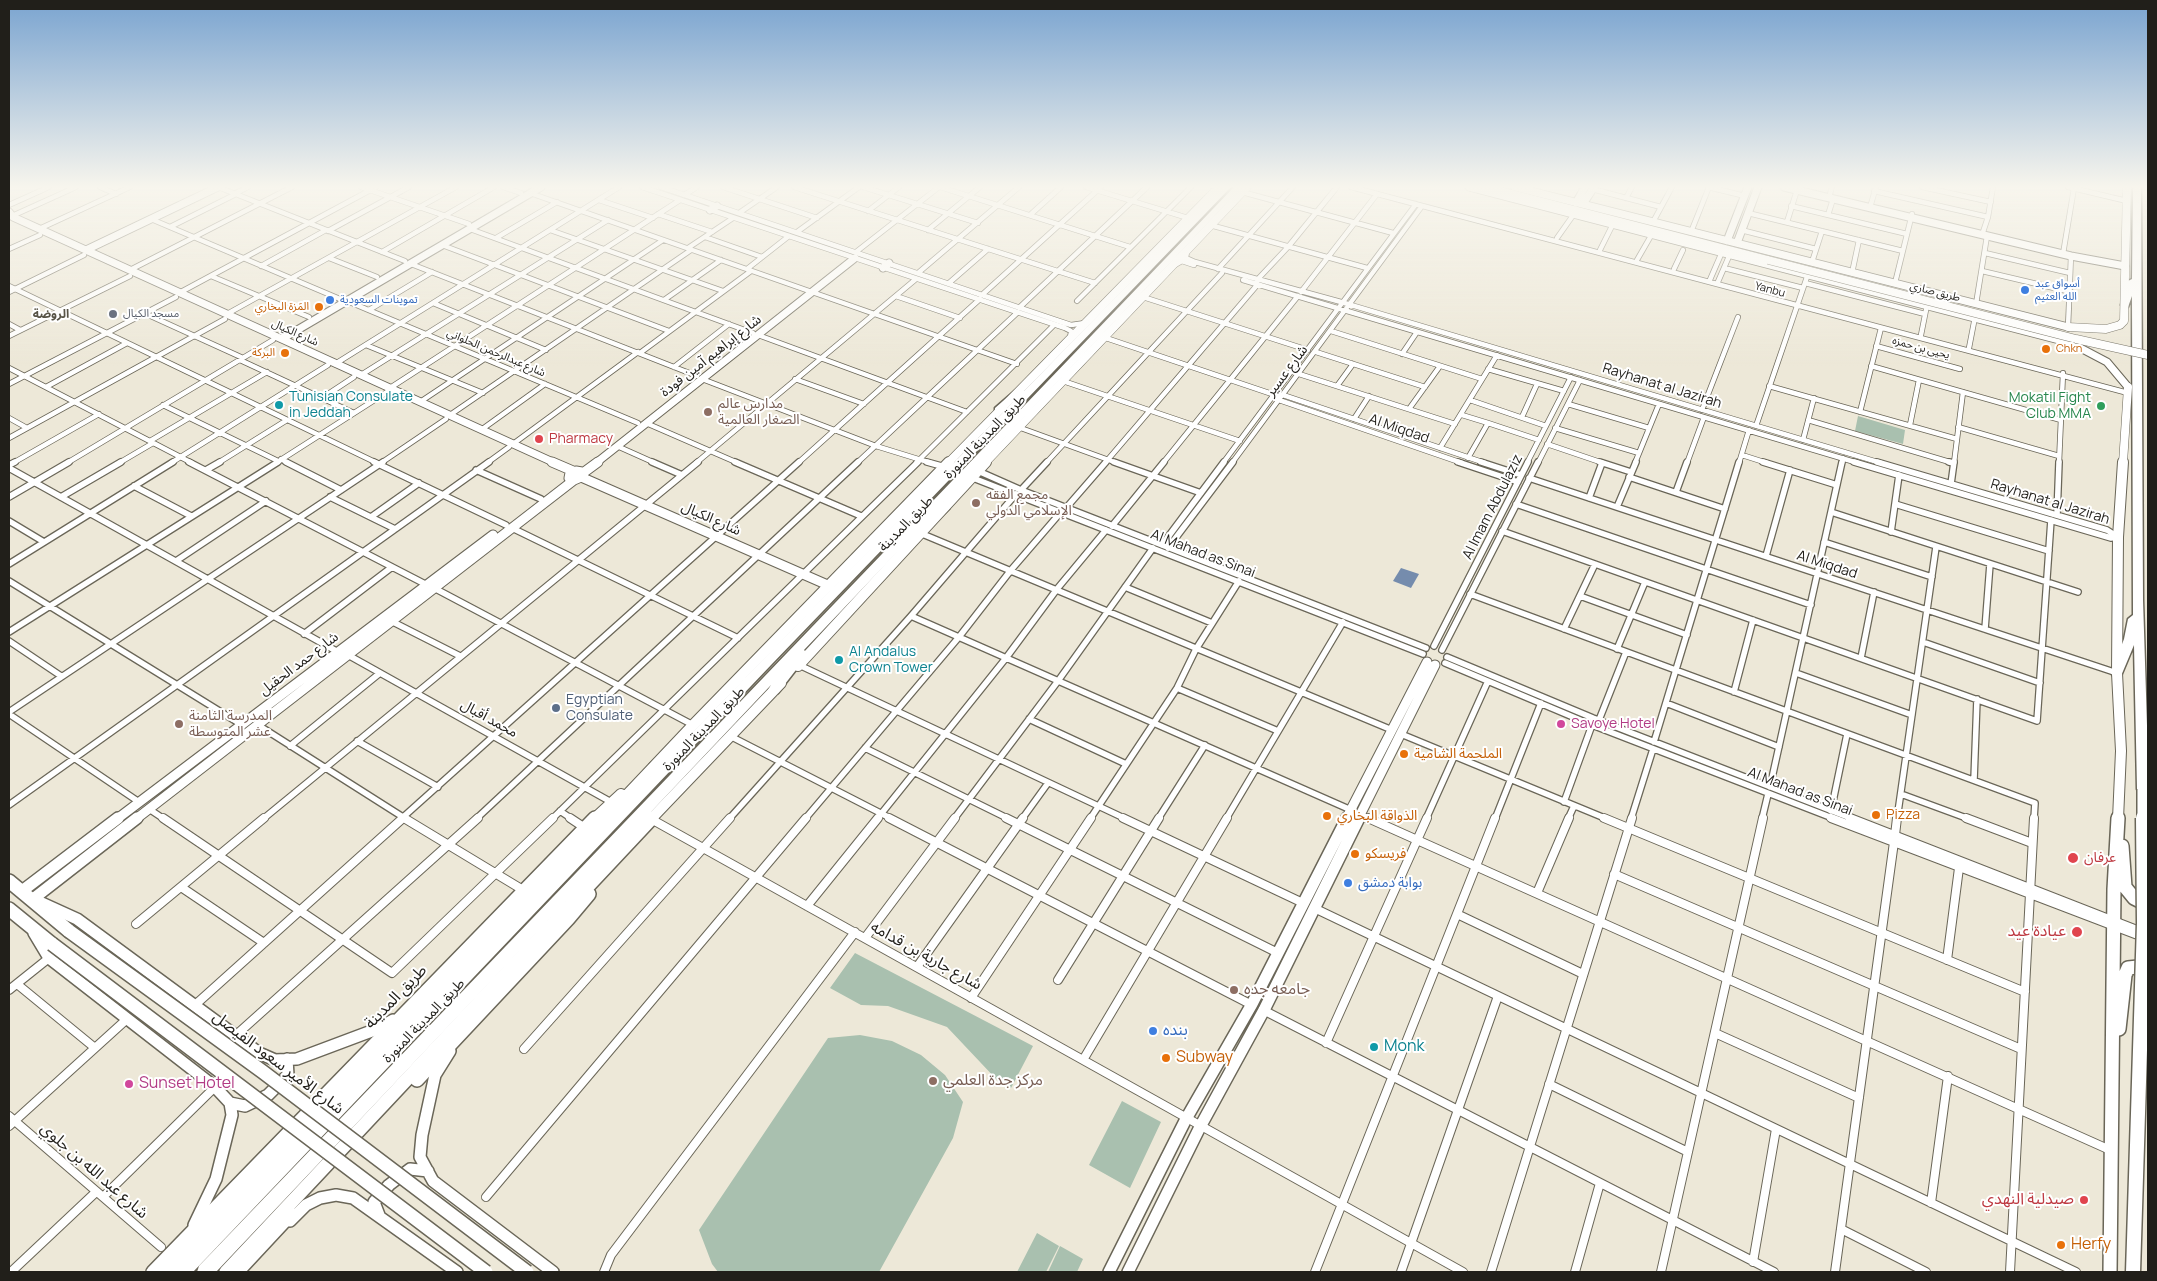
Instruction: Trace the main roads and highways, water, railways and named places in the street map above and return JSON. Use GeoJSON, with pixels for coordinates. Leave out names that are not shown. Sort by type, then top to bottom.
{"type":"FeatureCollection","features":[{"type":"Feature","properties":{"kind":"highway"},"geometry":{"type":"LineString","coordinates":[[1120,298],[1161,247]]}},
{"type":"Feature","properties":{"kind":"highway","name":"طريق المدينة المنورة"},"geometry":{"type":"LineString","coordinates":[[182,1272],[767,662],[854,575],[1080,339],[1120,298],[1178,247]]}},
{"type":"Feature","properties":{"kind":"highway","name":"طريق المدينة المنورة"},"geometry":{"type":"LineString","coordinates":[[206,1272],[887,556],[1140,295],[1180,247]]}},
{"type":"Feature","properties":{"kind":"highway"},"geometry":{"type":"LineString","coordinates":[[2125,305],[2134,247]]}},
{"type":"Feature","properties":{"kind":"highway"},"geometry":{"type":"LineString","coordinates":[[2130,266],[2144,789],[2144,923],[2133,1272]]}},
{"type":"Feature","properties":{"kind":"highway"},"geometry":{"type":"LineString","coordinates":[[998,410],[1080,339]]}},
{"type":"Feature","properties":{"kind":"highway"},"geometry":{"type":"LineString","coordinates":[[854,575],[927,485]]}},
{"type":"Feature","properties":{"kind":"highway"},"geometry":{"type":"LineString","coordinates":[[887,556],[945,507]]}},
{"type":"Feature","properties":{"kind":"highway"},"geometry":{"type":"LineString","coordinates":[[2117,673],[2130,639],[2138,600]]}},
{"type":"Feature","properties":{"kind":"highway"},"geometry":{"type":"LineString","coordinates":[[774,690],[844,601]]}},
{"type":"Feature","properties":{"kind":"highway"},"geometry":{"type":"LineString","coordinates":[[654,768],[767,662]]}},
{"type":"Feature","properties":{"kind":"main road","name":"طريق المدينة"},"geometry":{"type":"LineString","coordinates":[[153,1272],[404,1014],[654,768],[693,725],[830,586],[998,410],[1093,317],[1160,247]]}},
{"type":"Feature","properties":{"kind":"main road","name":"طريق المدينة"},"geometry":{"type":"LineString","coordinates":[[226,1272],[651,819],[799,665],[975,475],[1062,377],[1103,337],[1140,295],[1175,265],[1183,247]]}},
{"type":"Feature","properties":{"kind":"main road","name":"طريق صاري"},"geometry":{"type":"LineString","coordinates":[[1723,247],[2085,336],[2148,349]]}},
{"type":"Feature","properties":{"kind":"main road","name":"طريق صاري"},"geometry":{"type":"LineString","coordinates":[[1726,247],[2076,339],[2148,355]]}},
{"type":"Feature","properties":{"kind":"main road"},"geometry":{"type":"LineString","coordinates":[[2129,247],[2130,266]]}},
{"type":"Feature","properties":{"kind":"main road"},"geometry":{"type":"LineString","coordinates":[[2068,327],[2098,330],[2114,327],[2124,321],[2125,305]]}},
{"type":"Feature","properties":{"kind":"main road"},"geometry":{"type":"LineString","coordinates":[[2110,1272],[2113,1151],[2114,889],[2121,752],[2117,673],[2118,537],[2128,390]]}},
{"type":"Feature","properties":{"kind":"main road","name":"طريق المدينة"},"geometry":{"type":"LineString","coordinates":[[166,1272],[320,1115],[530,890],[584,828],[669,752]]}},
{"type":"Feature","properties":{"kind":"main road"},"geometry":{"type":"LineString","coordinates":[[2119,810],[2126,887],[2134,898],[2148,905]]}},
{"type":"Feature","properties":{"kind":"main road","name":"طريق المدينة"},"geometry":{"type":"LineString","coordinates":[[244,1270],[568,919],[651,819]]}},
{"type":"Feature","properties":{"kind":"main road","name":"شارع الأمير سعود الفيصل"},"geometry":{"type":"LineString","coordinates":[[9,881],[33,899],[69,931],[320,1115],[527,1272]]}},
{"type":"Feature","properties":{"kind":"main road"},"geometry":{"type":"LineString","coordinates":[[9,908],[52,944],[486,1272]]}},
{"type":"Feature","properties":{"kind":"main road"},"geometry":{"type":"LineString","coordinates":[[2112,1098],[2125,975],[2128,968],[2138,967],[2148,971]]}},
{"type":"Feature","properties":{"kind":"water"},"geometry":{"type":"Polygon","coordinates":[[[1401,568],[1419,574],[1411,588],[1393,581],[1401,568]]]}},
{"type":"Feature","properties":{"kind":"place","name":"أسواق عبد الله العثيم"},"geometry":{"type":"Point","coordinates":[2025,290]}},
{"type":"Feature","properties":{"kind":"place","name":"تموينات السعودية"},"geometry":{"type":"Point","coordinates":[330,300]}},
{"type":"Feature","properties":{"kind":"place","name":"المَزة البخاري"},"geometry":{"type":"Point","coordinates":[319,307]}},
{"type":"Feature","properties":{"kind":"place","name":"مسجد الكيال"},"geometry":{"type":"Point","coordinates":[113,314]}},
{"type":"Feature","properties":{"kind":"place","name":"Chkn"},"geometry":{"type":"Point","coordinates":[2046,349]}},
{"type":"Feature","properties":{"kind":"place","name":"البركة"},"geometry":{"type":"Point","coordinates":[285,353]}},
{"type":"Feature","properties":{"kind":"place","name":"Tunisian Consulate in Jeddah"},"geometry":{"type":"Point","coordinates":[279,405]}},
{"type":"Feature","properties":{"kind":"place","name":"Mokatil Fight Club MMA"},"geometry":{"type":"Point","coordinates":[2101,406]}},
{"type":"Feature","properties":{"kind":"place","name":"مدارس عالم الصغار العالمية"},"geometry":{"type":"Point","coordinates":[708,412]}},
{"type":"Feature","properties":{"kind":"place","name":"Pharmacy"},"geometry":{"type":"Point","coordinates":[539,439]}},
{"type":"Feature","properties":{"kind":"place","name":"مجمع الفقه الإسلامي الدولي"},"geometry":{"type":"Point","coordinates":[976,503]}},
{"type":"Feature","properties":{"kind":"place","name":"Al Andalus Crown Tower"},"geometry":{"type":"Point","coordinates":[839,660]}},
{"type":"Feature","properties":{"kind":"place","name":"Egyptian Consulate"},"geometry":{"type":"Point","coordinates":[556,708]}},
{"type":"Feature","properties":{"kind":"place","name":"المدرسة الثامنة عشر المتوسطة"},"geometry":{"type":"Point","coordinates":[179,724]}},
{"type":"Feature","properties":{"kind":"place","name":"Savoye Hotel"},"geometry":{"type":"Point","coordinates":[1561,724]}},
{"type":"Feature","properties":{"kind":"place","name":"الملحمة الشامية"},"geometry":{"type":"Point","coordinates":[1404,754]}},
{"type":"Feature","properties":{"kind":"place","name":"Pizza"},"geometry":{"type":"Point","coordinates":[1876,815]}},
{"type":"Feature","properties":{"kind":"place","name":"الذواقة البخاري"},"geometry":{"type":"Point","coordinates":[1327,816]}},
{"type":"Feature","properties":{"kind":"place","name":"فريسكو"},"geometry":{"type":"Point","coordinates":[1355,854]}},
{"type":"Feature","properties":{"kind":"place","name":"عرفان"},"geometry":{"type":"Point","coordinates":[2073,858]}},
{"type":"Feature","properties":{"kind":"place","name":"بوابة دمشق"},"geometry":{"type":"Point","coordinates":[1348,883]}},
{"type":"Feature","properties":{"kind":"place","name":"عيادة عيد"},"geometry":{"type":"Point","coordinates":[2077,932]}},
{"type":"Feature","properties":{"kind":"place","name":"جامعه جده"},"geometry":{"type":"Point","coordinates":[1234,990]}},
{"type":"Feature","properties":{"kind":"place","name":"بنده"},"geometry":{"type":"Point","coordinates":[1153,1031]}},
{"type":"Feature","properties":{"kind":"place","name":"Monk"},"geometry":{"type":"Point","coordinates":[1374,1047]}},
{"type":"Feature","properties":{"kind":"place","name":"Subway"},"geometry":{"type":"Point","coordinates":[1166,1058]}},
{"type":"Feature","properties":{"kind":"place","name":"مركز جدة العلمي"},"geometry":{"type":"Point","coordinates":[933,1081]}},
{"type":"Feature","properties":{"kind":"place","name":"Sunset Hotel"},"geometry":{"type":"Point","coordinates":[129,1084]}},
{"type":"Feature","properties":{"kind":"place","name":"صيدلية النهدي"},"geometry":{"type":"Point","coordinates":[2084,1200]}},
{"type":"Feature","properties":{"kind":"place","name":"Herfy"},"geometry":{"type":"Point","coordinates":[2061,1245]}},
{"type":"Feature","properties":{"kind":"district","name":"الروضة"},"geometry":{"type":"Point","coordinates":[51,315]}}]}
